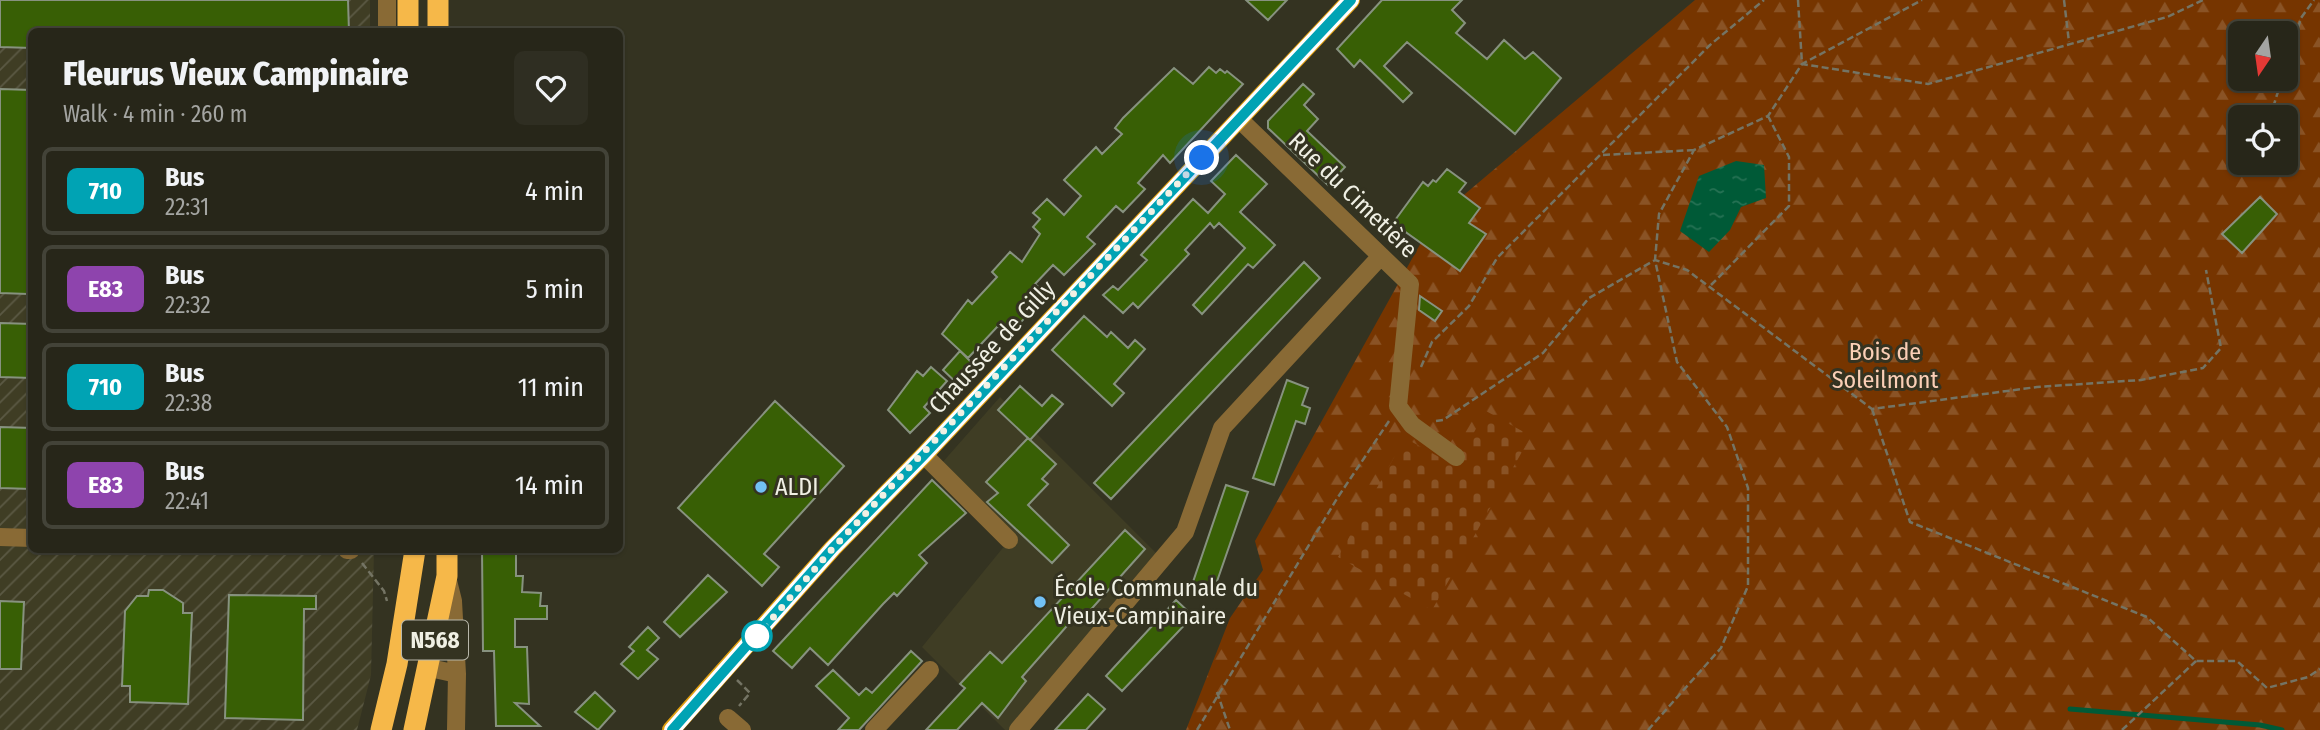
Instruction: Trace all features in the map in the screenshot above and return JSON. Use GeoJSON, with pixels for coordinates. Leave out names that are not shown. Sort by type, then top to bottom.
{"type":"FeatureCollection","features":[{"type":"Feature","properties":{"kind":"highway"},"geometry":{"type":"LineString","coordinates":[[408,0],[408,28]]}},
{"type":"Feature","properties":{"kind":"highway"},"geometry":{"type":"LineString","coordinates":[[438,0],[438,28]]}},
{"type":"Feature","properties":{"kind":"highway","name":"N568"},"geometry":{"type":"LineString","coordinates":[[381,730],[397,664],[415,553]]}},
{"type":"Feature","properties":{"kind":"highway","name":"N568"},"geometry":{"type":"LineString","coordinates":[[414,730],[430,668],[447,576],[447,553]]}},
{"type":"Feature","properties":{"kind":"main road","name":"Chaussée de Gilly"},"geometry":{"type":"LineString","coordinates":[[671,730],[833,548],[924,455],[1351,0]]}},
{"type":"Feature","properties":{"kind":"street"},"geometry":{"type":"LineString","coordinates":[[387,0],[387,28]]}},
{"type":"Feature","properties":{"kind":"street","name":"Rue du Cimetière"},"geometry":{"type":"LineString","coordinates":[[1239,119],[1410,284],[1398,406]]}},
{"type":"Feature","properties":{"kind":"street"},"geometry":{"type":"LineString","coordinates":[[1018,730],[1185,532],[1222,428],[1381,256]]}},
{"type":"Feature","properties":{"kind":"street"},"geometry":{"type":"LineString","coordinates":[[1398,406],[1412,425],[1456,457]]}},
{"type":"Feature","properties":{"kind":"street"},"geometry":{"type":"LineString","coordinates":[[924,455],[1009,540]]}},
{"type":"Feature","properties":{"kind":"street"},"geometry":{"type":"LineString","coordinates":[[0,537],[28,538]]}},
{"type":"Feature","properties":{"kind":"street"},"geometry":{"type":"LineString","coordinates":[[447,576],[453,601],[457,674],[456,730]]}},
{"type":"Feature","properties":{"kind":"street"},"geometry":{"type":"LineString","coordinates":[[430,668],[457,674]]}},
{"type":"Feature","properties":{"kind":"street"},"geometry":{"type":"LineString","coordinates":[[874,730],[930,670]]}},
{"type":"Feature","properties":{"kind":"street"},"geometry":{"type":"LineString","coordinates":[[728,718],[742,730]]}},
{"type":"Feature","properties":{"kind":"path"},"geometry":{"type":"LineString","coordinates":[[1417,375],[1432,342],[1469,306],[1497,258],[1710,45],[1764,0]]}},
{"type":"Feature","properties":{"kind":"path"},"geometry":{"type":"LineString","coordinates":[[1798,0],[1802,64]]}},
{"type":"Feature","properties":{"kind":"path"},"geometry":{"type":"LineString","coordinates":[[1602,155],[1694,150],[1768,116],[1802,64],[1922,0]]}},
{"type":"Feature","properties":{"kind":"path"},"geometry":{"type":"LineString","coordinates":[[2064,0],[2069,42]]}},
{"type":"Feature","properties":{"kind":"path"},"geometry":{"type":"LineString","coordinates":[[1802,64],[1928,84],[2069,42],[2167,17],[2203,0]]}},
{"type":"Feature","properties":{"kind":"path"},"geometry":{"type":"LineString","coordinates":[[2298,28],[2301,18],[2314,0]]}},
{"type":"Feature","properties":{"kind":"path"},"geometry":{"type":"LineString","coordinates":[[1710,286],[1789,206],[1789,157],[1768,116]]}},
{"type":"Feature","properties":{"kind":"path"},"geometry":{"type":"LineString","coordinates":[[1648,730],[1721,648],[1748,586],[1748,488],[1727,427],[1677,362],[1655,260],[1659,214],[1694,150]]}},
{"type":"Feature","properties":{"kind":"path"},"geometry":{"type":"LineString","coordinates":[[1412,425],[1443,420],[1542,353],[1589,298],[1655,260],[1687,270],[1872,409],[1910,522],[2147,617],[2196,661],[2238,661],[2267,688],[2308,677],[2320,669]]}},
{"type":"Feature","properties":{"kind":"path"},"geometry":{"type":"LineString","coordinates":[[1872,409],[2038,387],[2141,380],[2203,368],[2221,348],[2206,270]]}},
{"type":"Feature","properties":{"kind":"path"},"geometry":{"type":"LineString","coordinates":[[1197,730],[1217,692],[1398,406]]}},
{"type":"Feature","properties":{"kind":"path"},"geometry":{"type":"LineString","coordinates":[[352,553],[384,591],[388,604]]}},
{"type":"Feature","properties":{"kind":"path"},"geometry":{"type":"LineString","coordinates":[[2122,730],[2127,722],[2137,718],[2196,661]]}},
{"type":"Feature","properties":{"kind":"path"},"geometry":{"type":"LineString","coordinates":[[727,670],[750,693],[728,718]]}},
{"type":"Feature","properties":{"kind":"path"},"geometry":{"type":"LineString","coordinates":[[1217,692],[1230,730]]}},
{"type":"Feature","properties":{"kind":"shaded area"},"geometry":{"type":"Polygon","coordinates":[[[0,0],[370,0],[370,28],[28,28],[28,553],[374,553],[371,675],[357,730],[0,730],[0,0]]]}},
{"type":"Feature","properties":{"kind":"shaded area","name":"École Communale du Vieux-Campinaire"},"geometry":{"type":"Polygon","coordinates":[[[1000,397],[1159,556],[1014,730],[1005,730],[922,647],[1006,544],[934,472],[1000,397]]]}},
{"type":"Feature","properties":{"kind":"green space","name":"Bois de Soleilmont"},"geometry":{"type":"Polygon","coordinates":[[[1695,0],[2320,0],[2320,730],[1186,730],[1230,618],[1263,570],[1255,541],[1433,221],[1695,0]]]}},
{"type":"Feature","properties":{"kind":"green space"},"geometry":{"type":"Polygon","coordinates":[[[1486,411],[1531,436],[1432,610],[1338,557],[1405,438],[1455,466],[1486,411]]]}},
{"type":"Feature","properties":{"kind":"water"},"geometry":{"type":"Polygon","coordinates":[[[1736,161],[1764,165],[1766,198],[1741,207],[1730,230],[1709,252],[1680,231],[1699,176],[1736,161]]]}},
{"type":"Feature","properties":{"kind":"building"},"geometry":{"type":"Polygon","coordinates":[[[0,0],[348,0],[349,28],[28,28],[28,48],[0,47],[0,0]]]}},
{"type":"Feature","properties":{"kind":"building"},"geometry":{"type":"Polygon","coordinates":[[[1246,0],[1287,0],[1268,20],[1246,0]]]}},
{"type":"Feature","properties":{"kind":"building"},"geometry":{"type":"Polygon","coordinates":[[[1382,0],[1462,0],[1452,10],[1465,23],[1456,33],[1487,59],[1504,40],[1525,59],[1533,52],[1561,78],[1515,134],[1407,42],[1384,66],[1412,93],[1403,102],[1360,60],[1354,67],[1337,49],[1382,0]]]}},
{"type":"Feature","properties":{"kind":"building"},"geometry":{"type":"Polygon","coordinates":[[[1209,67],[1216,73],[1220,69],[1225,73],[1227,71],[1243,84],[1170,163],[1163,155],[1138,183],[1145,189],[1123,212],[1116,206],[1087,237],[1095,244],[1064,275],[1053,265],[1035,284],[1047,294],[1008,336],[998,326],[968,358],[942,334],[968,300],[972,304],[997,277],[992,272],[1010,252],[1022,262],[1040,234],[1033,227],[1040,219],[1033,213],[1047,199],[1064,215],[1081,196],[1064,180],[1096,147],[1102,154],[1122,134],[1115,128],[1174,68],[1193,84],[1209,67]]]}},
{"type":"Feature","properties":{"kind":"building"},"geometry":{"type":"Polygon","coordinates":[[[1303,84],[1314,94],[1304,105],[1318,119],[1307,131],[1345,167],[1328,185],[1268,128],[1268,121],[1303,84]]]}},
{"type":"Feature","properties":{"kind":"building"},"geometry":{"type":"Polygon","coordinates":[[[0,89],[28,90],[28,294],[0,293],[0,89]]]}},
{"type":"Feature","properties":{"kind":"building"},"geometry":{"type":"Polygon","coordinates":[[[1236,155],[1267,184],[1240,212],[1275,245],[1253,268],[1248,264],[1202,314],[1193,305],[1245,248],[1219,223],[1214,228],[1210,223],[1185,250],[1189,254],[1138,308],[1133,303],[1123,313],[1103,295],[1113,286],[1118,290],[1147,260],[1141,255],[1193,199],[1208,213],[1225,194],[1211,181],[1236,155]]]}},
{"type":"Feature","properties":{"kind":"building"},"geometry":{"type":"Polygon","coordinates":[[[1447,169],[1466,183],[1459,192],[1480,208],[1469,223],[1486,234],[1460,271],[1393,223],[1423,182],[1428,186],[1433,180],[1436,182],[1447,169]]]}},
{"type":"Feature","properties":{"kind":"building"},"geometry":{"type":"Polygon","coordinates":[[[2260,197],[2277,214],[2242,253],[2222,234],[2260,197]]]}},
{"type":"Feature","properties":{"kind":"building"},"geometry":{"type":"Polygon","coordinates":[[[1304,262],[1320,278],[1111,499],[1094,483],[1304,262]]]}},
{"type":"Feature","properties":{"kind":"building"},"geometry":{"type":"Polygon","coordinates":[[[1420,296],[1442,311],[1435,321],[1419,310],[1420,296]]]}},
{"type":"Feature","properties":{"kind":"building"},"geometry":{"type":"Polygon","coordinates":[[[1084,316],[1107,337],[1111,332],[1128,348],[1135,340],[1145,349],[1114,384],[1124,393],[1112,406],[1052,350],[1084,316]]]}},
{"type":"Feature","properties":{"kind":"building"},"geometry":{"type":"Polygon","coordinates":[[[0,323],[28,324],[28,378],[0,377],[0,323]]]}},
{"type":"Feature","properties":{"kind":"building"},"geometry":{"type":"Polygon","coordinates":[[[960,351],[978,369],[961,387],[943,370],[960,351]]]}},
{"type":"Feature","properties":{"kind":"building"},"geometry":{"type":"Polygon","coordinates":[[[931,367],[947,381],[924,407],[930,413],[910,433],[888,410],[917,371],[923,376],[931,367]]]}},
{"type":"Feature","properties":{"kind":"building"},"geometry":{"type":"Polygon","coordinates":[[[1287,380],[1308,388],[1302,405],[1310,408],[1305,424],[1296,421],[1274,485],[1253,478],[1287,380]]]}},
{"type":"Feature","properties":{"kind":"building"},"geometry":{"type":"Polygon","coordinates":[[[1020,386],[1042,406],[1052,395],[1063,404],[1030,440],[998,410],[1020,386]]]}},
{"type":"Feature","properties":{"kind":"building","name":"ALDI"},"geometry":{"type":"Polygon","coordinates":[[[775,401],[844,466],[764,554],[779,567],[762,586],[678,508],[775,401]]]}},
{"type":"Feature","properties":{"kind":"building"},"geometry":{"type":"Polygon","coordinates":[[[0,427],[28,428],[28,489],[0,488],[0,427]]]}},
{"type":"Feature","properties":{"kind":"building"},"geometry":{"type":"Polygon","coordinates":[[[1028,438],[1056,464],[1042,479],[1048,484],[1028,505],[1069,545],[1052,563],[987,502],[998,493],[986,482],[1028,438]]]}},
{"type":"Feature","properties":{"kind":"building"},"geometry":{"type":"Polygon","coordinates":[[[932,480],[966,513],[919,555],[927,563],[897,596],[894,593],[883,604],[828,665],[810,648],[792,668],[773,651],[932,480]]]}},
{"type":"Feature","properties":{"kind":"building"},"geometry":{"type":"Polygon","coordinates":[[[1226,485],[1248,492],[1214,590],[1193,582],[1226,485]]]}},
{"type":"Feature","properties":{"kind":"building"},"geometry":{"type":"Polygon","coordinates":[[[1125,530],[1145,549],[1078,624],[1073,619],[1022,677],[1026,681],[998,718],[982,703],[957,730],[926,730],[965,688],[960,684],[990,652],[1002,663],[1125,530]]]}},
{"type":"Feature","properties":{"kind":"building"},"geometry":{"type":"Polygon","coordinates":[[[482,553],[516,553],[516,576],[523,576],[522,592],[541,593],[540,606],[547,606],[547,619],[515,619],[515,647],[527,647],[529,704],[515,703],[540,726],[496,726],[494,651],[483,651],[482,553]]]}},
{"type":"Feature","properties":{"kind":"building"},"geometry":{"type":"Polygon","coordinates":[[[708,575],[727,592],[680,637],[664,622],[708,575]]]}},
{"type":"Feature","properties":{"kind":"building"},"geometry":{"type":"Polygon","coordinates":[[[149,590],[163,590],[183,603],[183,613],[192,613],[188,704],[130,702],[130,686],[122,686],[125,611],[137,596],[148,596],[149,590]]]}},
{"type":"Feature","properties":{"kind":"building"},"geometry":{"type":"Polygon","coordinates":[[[229,595],[316,596],[316,609],[304,609],[303,720],[225,718],[229,595]]]}},
{"type":"Feature","properties":{"kind":"building"},"geometry":{"type":"Polygon","coordinates":[[[1176,600],[1193,616],[1122,691],[1106,676],[1176,600]]]}},
{"type":"Feature","properties":{"kind":"building"},"geometry":{"type":"Polygon","coordinates":[[[0,601],[24,602],[21,669],[0,669],[0,601]]]}},
{"type":"Feature","properties":{"kind":"building"},"geometry":{"type":"Polygon","coordinates":[[[648,627],[659,638],[647,650],[658,659],[638,679],[621,664],[634,651],[629,647],[648,627]]]}},
{"type":"Feature","properties":{"kind":"building"},"geometry":{"type":"Polygon","coordinates":[[[911,651],[922,661],[859,730],[838,730],[849,718],[816,686],[833,670],[859,695],[866,688],[872,693],[911,651]]]}},
{"type":"Feature","properties":{"kind":"building"},"geometry":{"type":"Polygon","coordinates":[[[595,692],[615,711],[598,730],[575,712],[595,692]]]}},
{"type":"Feature","properties":{"kind":"building"},"geometry":{"type":"Polygon","coordinates":[[[1088,694],[1105,709],[1086,730],[1055,730],[1088,694]]]}},
{"type":"Feature","properties":{"kind":"waterway"},"geometry":{"type":"LineString","coordinates":[[2070,709],[2260,725],[2282,730]]}},
{"type":"Feature","properties":{"kind":"bus line","name":"710"},"geometry":{"type":"LineString","coordinates":[[672,730],[833,548],[924,455],[1351,0]]}},
{"type":"Feature","properties":{"kind":"place","name":"ALDI"},"geometry":{"type":"Point","coordinates":[761,487]}},
{"type":"Feature","properties":{"kind":"place","name":"École Communale du Vieux-Campinaire"},"geometry":{"type":"Point","coordinates":[1040,602]}},
{"type":"Feature","properties":{"kind":"route"},"geometry":{"type":"LineString","coordinates":[[757,636],[833,548],[924,455],[1202,158]]}}]}
